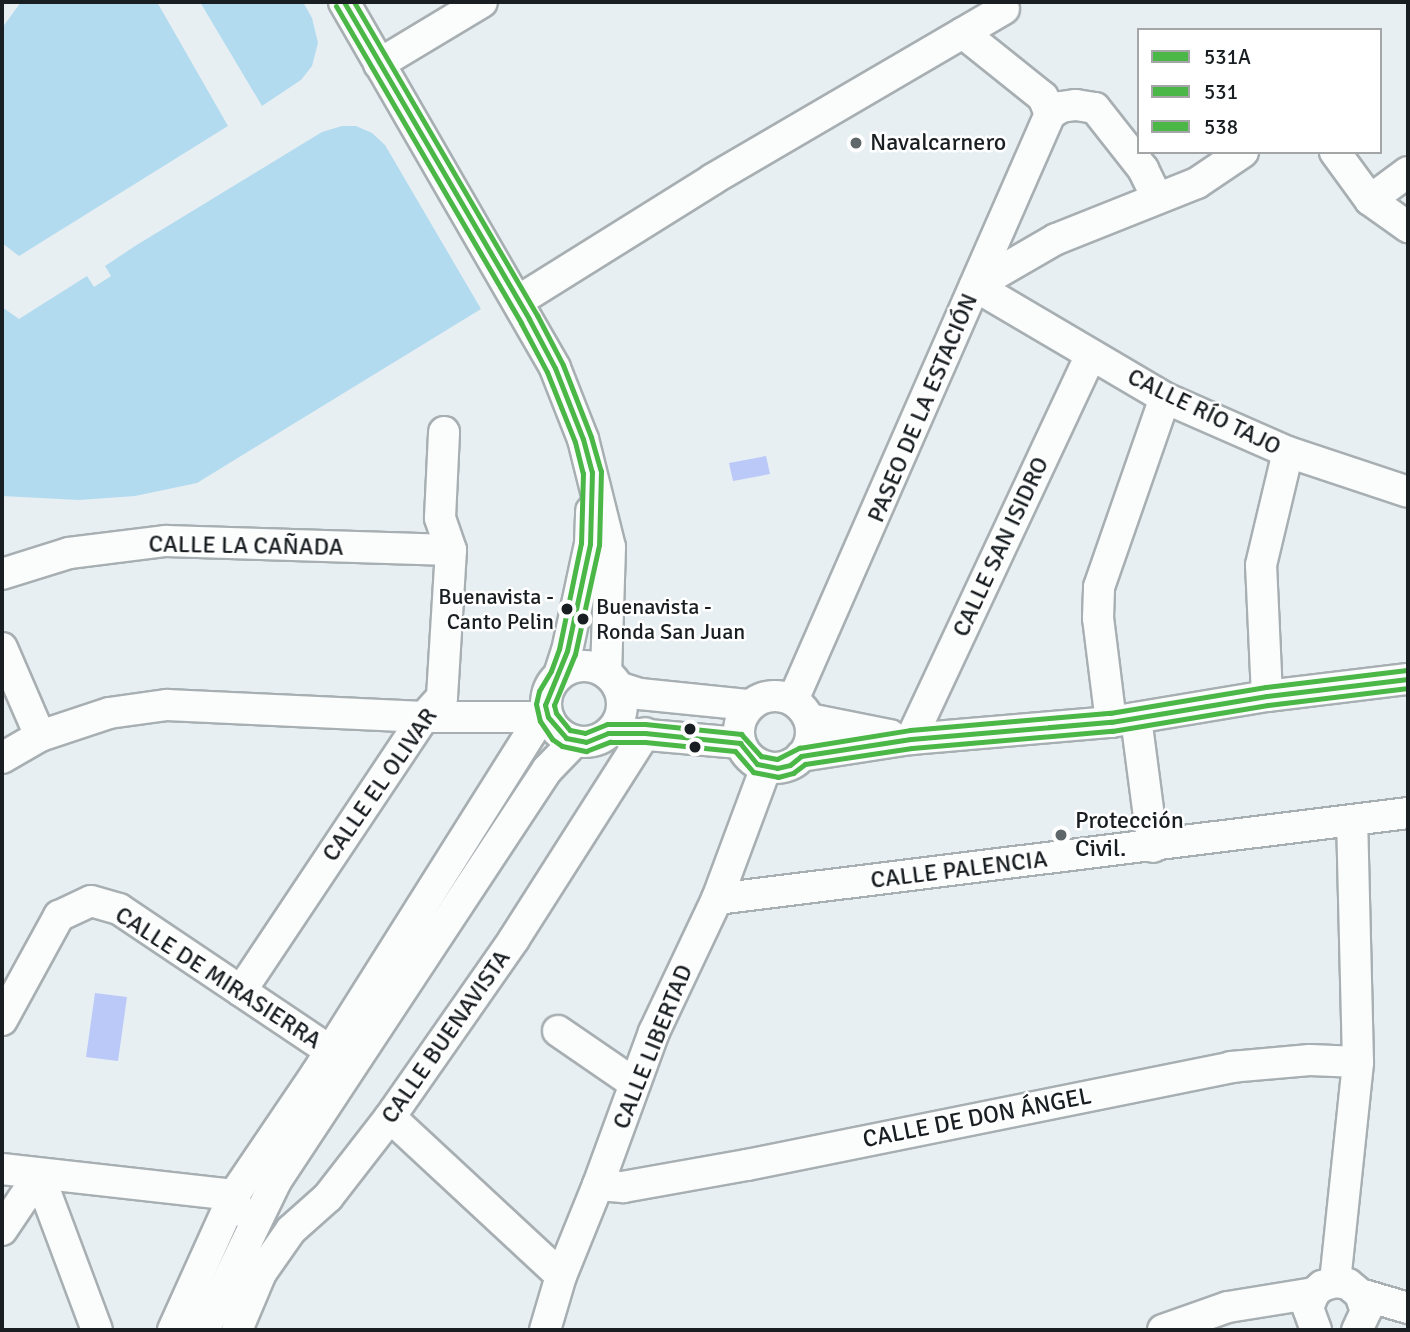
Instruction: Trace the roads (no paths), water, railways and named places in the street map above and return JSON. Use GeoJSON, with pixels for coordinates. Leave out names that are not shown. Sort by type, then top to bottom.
{"type":"FeatureCollection","features":[{"type":"Feature","properties":{"kind":"street"},"geometry":{"type":"LineString","coordinates":[[344,2],[555,368],[592,472],[610,547],[612,680],[621,712],[608,733],[598,739],[575,741],[559,733],[548,717],[547,694],[559,675],[568,651],[590,544],[592,472]]}},
{"type":"Feature","properties":{"kind":"street"},"geometry":{"type":"LineString","coordinates":[[379,64],[482,2]]}},
{"type":"Feature","properties":{"kind":"street"},"geometry":{"type":"LineString","coordinates":[[523,310],[713,179],[1004,9]]}},
{"type":"Feature","properties":{"kind":"street"},"geometry":{"type":"LineString","coordinates":[[963,33],[1042,97],[1050,114],[1076,105],[1095,108],[1143,169],[1157,198]]}},
{"type":"Feature","properties":{"kind":"street","name":"PASEO DE LA ESTACIÓN"},"geometry":{"type":"LineString","coordinates":[[801,710],[975,286],[1050,114]]}},
{"type":"Feature","properties":{"kind":"street"},"geometry":{"type":"LineString","coordinates":[[975,286],[1056,239],[1197,183],[1240,154]]}},
{"type":"Feature","properties":{"kind":"street"},"geometry":{"type":"LineString","coordinates":[[1336,154],[1370,200],[1408,227]]}},
{"type":"Feature","properties":{"kind":"street"},"geometry":{"type":"LineString","coordinates":[[1370,200],[1408,172]]}},
{"type":"Feature","properties":{"kind":"street","name":"CALLE RÍO TAJO"},"geometry":{"type":"LineString","coordinates":[[975,286],[1166,398],[1288,452],[1408,492]]}},
{"type":"Feature","properties":{"kind":"street","name":"CALLE SAN ISIDRO"},"geometry":{"type":"LineString","coordinates":[[911,739],[1091,355]]}},
{"type":"Feature","properties":{"kind":"street"},"geometry":{"type":"LineString","coordinates":[[1153,847],[1098,618],[1100,587],[1166,398]]}},
{"type":"Feature","properties":{"kind":"street","name":"CALLE EL OLIVAR"},"geometry":{"type":"LineString","coordinates":[[241,992],[424,717],[442,697],[451,550],[440,518],[444,432]]}},
{"type":"Feature","properties":{"kind":"street"},"geometry":{"type":"LineString","coordinates":[[1267,696],[1261,565],[1288,452]]}},
{"type":"Feature","properties":{"kind":"street","name":"CALLE LA CAÑADA"},"geometry":{"type":"LineString","coordinates":[[2,574],[69,553],[166,541],[451,550]]}},
{"type":"Feature","properties":{"kind":"street"},"geometry":{"type":"LineString","coordinates":[[2,648],[40,736]]}},
{"type":"Feature","properties":{"kind":"street"},"geometry":{"type":"LineString","coordinates":[[559,675],[582,666],[640,694],[749,705]]}},
{"type":"Feature","properties":{"kind":"street"},"geometry":{"type":"LineString","coordinates":[[911,739],[801,710],[781,696],[764,697],[749,705],[741,718],[740,743],[747,755],[766,767],[790,765],[801,757],[911,739],[1124,720],[1267,696],[1408,679]]}},
{"type":"Feature","properties":{"kind":"street"},"geometry":{"type":"LineString","coordinates":[[2,758],[40,736],[110,713],[167,705],[424,717],[548,717]]}},
{"type":"Feature","properties":{"kind":"street"},"geometry":{"type":"LineString","coordinates":[[801,710],[811,734],[801,757]]}},
{"type":"Feature","properties":{"kind":"street"},"geometry":{"type":"LineString","coordinates":[[173,1330],[234,1195],[330,1051],[534,728],[548,717]]}},
{"type":"Feature","properties":{"kind":"street"},"geometry":{"type":"LineString","coordinates":[[608,733],[645,733],[740,743]]}},
{"type":"Feature","properties":{"kind":"street","name":"CALLE BUENAVISTA"},"geometry":{"type":"LineString","coordinates":[[237,1330],[261,1273],[291,1230],[328,1197],[390,1117],[514,939],[645,733]]}},
{"type":"Feature","properties":{"kind":"street"},"geometry":{"type":"LineString","coordinates":[[204,1330],[276,1181],[547,770],[575,741]]}},
{"type":"Feature","properties":{"kind":"street","name":"CALLE LIBERTAD"},"geometry":{"type":"LineString","coordinates":[[545,1330],[561,1276],[598,1185],[654,1032],[717,899],[766,767]]}},
{"type":"Feature","properties":{"kind":"street","name":"CALLE PALENCIA"},"geometry":{"type":"LineString","coordinates":[[717,899],[1153,847],[1408,813]]}},
{"type":"Feature","properties":{"kind":"street"},"geometry":{"type":"LineString","coordinates":[[1336,1290],[1358,1062],[1352,820]]}},
{"type":"Feature","properties":{"kind":"street","name":"CALLE DE MIRASIERRA"},"geometry":{"type":"LineString","coordinates":[[2,1020],[59,916],[92,901],[119,909],[330,1051]]}},
{"type":"Feature","properties":{"kind":"street"},"geometry":{"type":"LineString","coordinates":[[558,1031],[635,1084]]}},
{"type":"Feature","properties":{"kind":"street","name":"CALLE DE DON ÁNGEL"},"geometry":{"type":"LineString","coordinates":[[598,1185],[623,1186],[747,1164],[1231,1067],[1310,1060],[1358,1062]]}},
{"type":"Feature","properties":{"kind":"street"},"geometry":{"type":"LineString","coordinates":[[390,1117],[561,1276]]}},
{"type":"Feature","properties":{"kind":"street"},"geometry":{"type":"LineString","coordinates":[[2,1169],[234,1195]]}},
{"type":"Feature","properties":{"kind":"street"},"geometry":{"type":"LineString","coordinates":[[2,1230],[38,1175]]}},
{"type":"Feature","properties":{"kind":"street"},"geometry":{"type":"LineString","coordinates":[[38,1175],[97,1330]]}},
{"type":"Feature","properties":{"kind":"street"},"geometry":{"type":"LineString","coordinates":[[188,1330],[239,1216],[234,1195]]}},
{"type":"Feature","properties":{"kind":"street"},"geometry":{"type":"LineString","coordinates":[[1314,1328],[1308,1308],[1336,1290]]}},
{"type":"Feature","properties":{"kind":"street"},"geometry":{"type":"LineString","coordinates":[[1336,1290],[1366,1311],[1359,1329]]}},
{"type":"Feature","properties":{"kind":"street"},"geometry":{"type":"LineString","coordinates":[[1163,1330],[1228,1307],[1336,1290],[1408,1308]]}},
{"type":"Feature","properties":{"kind":"street"},"geometry":{"type":"LineString","coordinates":[[1228,1307],[1314,1328]]}},
{"type":"Feature","properties":{"kind":"street"},"geometry":{"type":"LineString","coordinates":[[1359,1329],[1408,1319]]}},
{"type":"Feature","properties":{"kind":"place","name":"Navalcarnero"},"geometry":{"type":"Point","coordinates":[856,143]}},
{"type":"Feature","properties":{"kind":"place","name":"Buenavista - Canto Pelin"},"geometry":{"type":"Point","coordinates":[567,609]}},
{"type":"Feature","properties":{"kind":"place","name":"Buenavista - Ronda San Juan"},"geometry":{"type":"Point","coordinates":[583,619]}},
{"type":"Feature","properties":{"kind":"place","name":"Protección Civil."},"geometry":{"type":"Point","coordinates":[1061,835]}}]}
